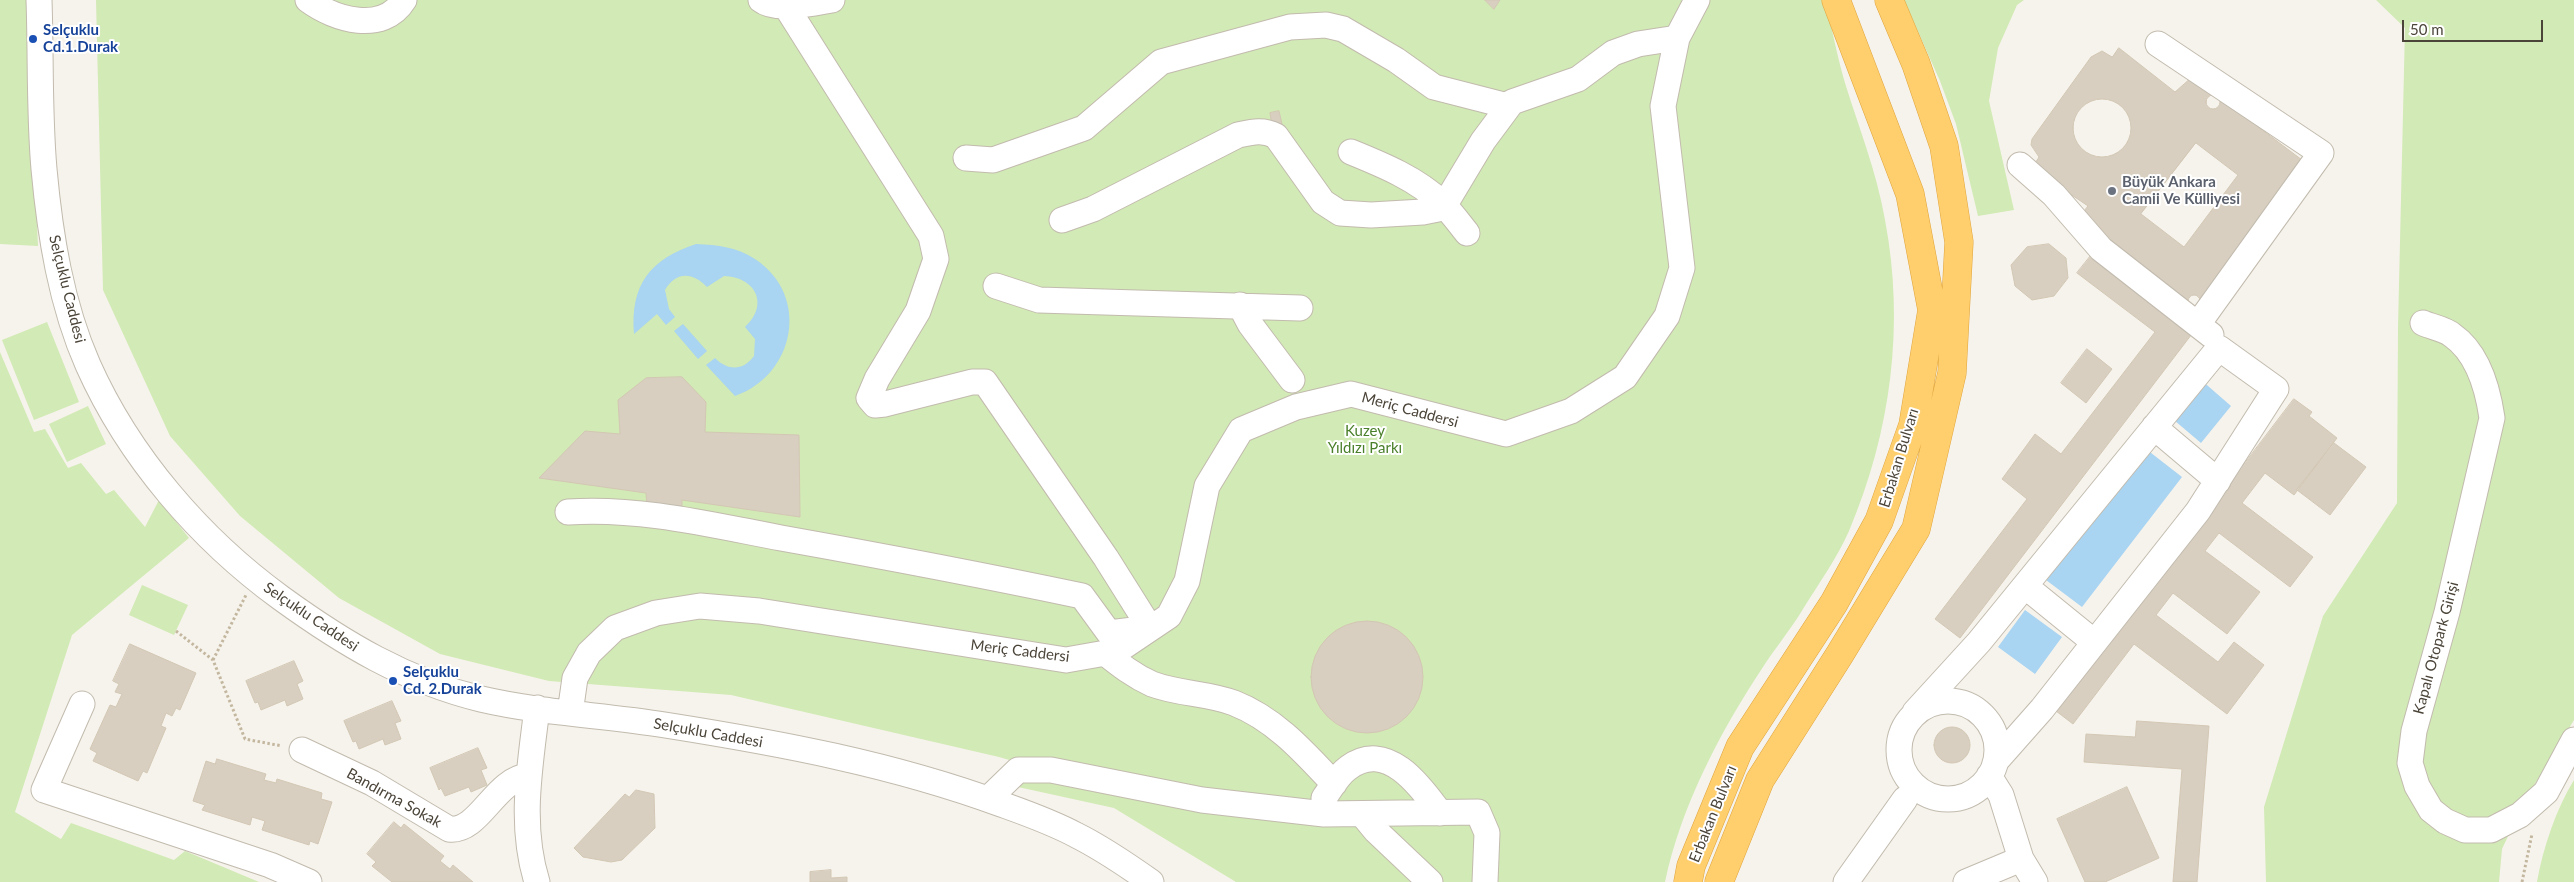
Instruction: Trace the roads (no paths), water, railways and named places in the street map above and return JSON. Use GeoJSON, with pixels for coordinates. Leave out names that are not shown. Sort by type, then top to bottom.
{"type":"FeatureCollection","features":[{"type":"Feature","properties":{"kind":"highway","name":"Erbakan Bulvarı"},"geometry":{"type":"LineString","coordinates":[[1688,882],[1691,866],[1740,747],[1834,603],[1879,521],[1913,425],[1932,310],[1910,194],[1868,79],[1836,0]]}},
{"type":"Feature","properties":{"kind":"highway","name":"Erbakan Bulvarı"},"geometry":{"type":"LineString","coordinates":[[1719,882],[1760,780],[1840,654],[1916,528],[1952,373],[1959,242],[1944,146],[1916,64],[1889,0]]}},
{"type":"Feature","properties":{"kind":"street","name":"Selçuklu Caddesi"},"geometry":{"type":"LineString","coordinates":[[39,0],[44,167],[52,234],[72,319],[87,364],[141,458],[192,518],[254,578],[328,632],[398,670],[481,699],[570,713],[663,724],[831,754],[912,773],[988,799],[1074,834],[1151,882]]}},
{"type":"Feature","properties":{"kind":"street"},"geometry":{"type":"LineString","coordinates":[[308,0],[316,6],[354,21],[375,21],[399,9],[404,0]]}},
{"type":"Feature","properties":{"kind":"street"},"geometry":{"type":"LineString","coordinates":[[760,0],[765,4],[784,2],[796,6],[832,0]]}},
{"type":"Feature","properties":{"kind":"street","name":"Meriç Caddersi"},"geometry":{"type":"LineString","coordinates":[[570,713],[575,678],[589,653],[615,628],[656,613],[700,606],[759,611],[1066,660],[1117,651],[1169,616],[1187,581],[1207,486],[1241,430],[1296,407],[1351,394],[1506,434],[1572,410],[1625,377],[1667,316],[1682,268],[1663,106],[1677,38],[1697,0]]}},
{"type":"Feature","properties":{"kind":"street"},"geometry":{"type":"LineString","coordinates":[[568,512],[602,510],[716,526],[952,569],[1082,596],[1109,633],[1150,628],[1106,558],[985,382],[972,382],[885,404],[875,405],[869,398],[877,379],[918,310],[936,259],[931,236],[784,2]]}},
{"type":"Feature","properties":{"kind":"street"},"geometry":{"type":"LineString","coordinates":[[966,158],[993,160],[1084,128],[1161,62],[1290,27],[1326,25],[1343,29],[1396,60],[1434,87],[1508,106]]}},
{"type":"Feature","properties":{"kind":"street"},"geometry":{"type":"LineString","coordinates":[[1062,220],[1093,209],[1238,135],[1256,131],[1268,132],[1276,136],[1323,202],[1340,213],[1371,215],[1424,212],[1438,208],[1444,204],[1512,102],[1578,79],[1613,54],[1638,44],[1677,38]]}},
{"type":"Feature","properties":{"kind":"street"},"geometry":{"type":"LineString","coordinates":[[2158,44],[2321,153],[2198,324]]}},
{"type":"Feature","properties":{"kind":"street"},"geometry":{"type":"LineString","coordinates":[[1351,152],[1388,167],[1431,193],[1444,204],[1467,233]]}},
{"type":"Feature","properties":{"kind":"street"},"geometry":{"type":"LineString","coordinates":[[2020,165],[2054,195],[2101,249],[2208,331],[2219,348],[2276,389],[2198,511],[1979,788],[1965,796],[1942,798],[1919,790],[1904,773],[1898,750],[1900,734],[1907,720],[1979,642],[2219,348]]}},
{"type":"Feature","properties":{"kind":"street"},"geometry":{"type":"LineString","coordinates":[[996,286],[1039,300],[1300,308]]}},
{"type":"Feature","properties":{"kind":"street"},"geometry":{"type":"LineString","coordinates":[[1240,305],[1250,324],[1292,380]]}},
{"type":"Feature","properties":{"kind":"street","name":"Kapalı Otopark Girişi"},"geometry":{"type":"LineString","coordinates":[[2423,323],[2452,335],[2469,354],[2489,392],[2492,418],[2447,612],[2414,731],[2410,763],[2417,786],[2431,810],[2445,821],[2466,830],[2491,830],[2520,815],[2546,792],[2574,740]]}},
{"type":"Feature","properties":{"kind":"street"},"geometry":{"type":"LineString","coordinates":[[2154,427],[2218,481]]}},
{"type":"Feature","properties":{"kind":"street"},"geometry":{"type":"LineString","coordinates":[[2025,586],[2094,642]]}},
{"type":"Feature","properties":{"kind":"street"},"geometry":{"type":"LineString","coordinates":[[1105,653],[1129,672],[1154,684],[1233,702],[1270,722],[1298,746],[1334,784]]}},
{"type":"Feature","properties":{"kind":"street"},"geometry":{"type":"LineString","coordinates":[[1915,712],[1934,702],[1951,700],[1968,704],[1982,713],[1992,727],[1997,744],[1993,768],[2029,872],[1966,882]]}},
{"type":"Feature","properties":{"kind":"street"},"geometry":{"type":"LineString","coordinates":[[82,704],[44,790],[270,865],[309,882]]}},
{"type":"Feature","properties":{"kind":"street"},"geometry":{"type":"LineString","coordinates":[[529,878],[527,831],[528,776],[538,708]]}},
{"type":"Feature","properties":{"kind":"street","name":"Bandırma Sokak"},"geometry":{"type":"LineString","coordinates":[[302,750],[372,783],[449,829],[456,830],[468,824],[508,783],[528,776]]}},
{"type":"Feature","properties":{"kind":"street"},"geometry":{"type":"LineString","coordinates":[[1313,813],[1348,768],[1369,758],[1386,760],[1402,769],[1426,793],[1440,813]]}},
{"type":"Feature","properties":{"kind":"street"},"geometry":{"type":"LineString","coordinates":[[988,799],[1018,770],[1051,770],[1202,800],[1313,813],[1478,812],[1487,833],[1484,882]]}},
{"type":"Feature","properties":{"kind":"street"},"geometry":{"type":"LineString","coordinates":[[1846,882],[1911,804],[1872,866],[1868,882]]}},
{"type":"Feature","properties":{"kind":"street"},"geometry":{"type":"LineString","coordinates":[[1362,814],[1376,831],[1430,882]]}},
{"type":"Feature","properties":{"kind":"water"},"geometry":{"type":"Polygon","coordinates":[[[696,244],[727,247],[748,255],[773,275],[784,293],[789,313],[788,334],[782,353],[771,371],[755,386],[735,396],[706,365],[715,358],[725,365],[735,368],[750,361],[754,356],[755,339],[745,327],[753,318],[758,301],[756,293],[744,281],[724,276],[707,287],[696,278],[690,276],[674,279],[665,290],[669,309],[675,317],[666,325],[657,314],[634,334],[636,301],[646,276],[666,258],[696,244]]]}},
{"type":"Feature","properties":{"kind":"water"},"geometry":{"type":"Polygon","coordinates":[[[683,324],[707,351],[698,359],[674,331],[683,324]]]}},
{"type":"Feature","properties":{"kind":"water"},"geometry":{"type":"Polygon","coordinates":[[[2200,379],[2231,406],[2201,443],[2168,415],[2200,379]]]}},
{"type":"Feature","properties":{"kind":"water"},"geometry":{"type":"Polygon","coordinates":[[[2146,449],[2182,477],[2082,607],[2046,580],[2146,449]]]}},
{"type":"Feature","properties":{"kind":"water"},"geometry":{"type":"Polygon","coordinates":[[[2025,610],[2062,637],[2035,674],[1998,647],[2025,610]]]}},
{"type":"Feature","properties":{"kind":"place","name":"Selçuklu Cd.1.Durak"},"geometry":{"type":"Point","coordinates":[33,39]}},
{"type":"Feature","properties":{"kind":"place","name":"Büyük Ankara Camii Ve Külliyesi"},"geometry":{"type":"Point","coordinates":[2112,191]}},
{"type":"Feature","properties":{"kind":"place","name":"Selçuklu Cd. 2.Durak"},"geometry":{"type":"Point","coordinates":[393,681]}},
{"type":"Feature","properties":{"kind":"park label","name":"Kuzey Yıldızı Parkı"},"geometry":{"type":"Point","coordinates":[1365,440]}}]}
